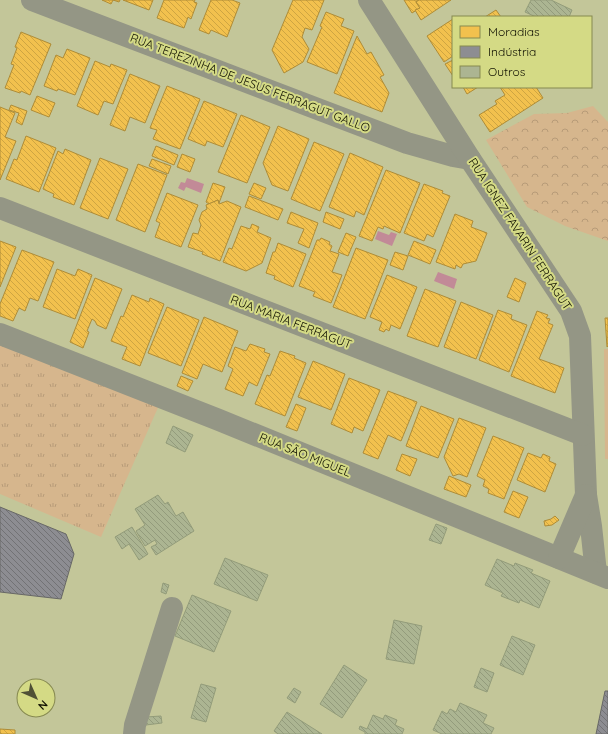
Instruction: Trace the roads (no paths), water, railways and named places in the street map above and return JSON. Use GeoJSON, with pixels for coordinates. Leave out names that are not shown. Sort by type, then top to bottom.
{"type":"FeatureCollection","features":[{"type":"Feature","properties":{"kind":"street","name":"RUA TEREZINHA DE JESUS FERRAGUT GALLO"},"geometry":{"type":"LineString","coordinates":[[32,0],[407,143],[453,156],[470,159]]}},
{"type":"Feature","properties":{"kind":"street","name":"RUA IGNEZ FAVARIN FERRAGUT"},"geometry":{"type":"LineString","coordinates":[[369,0],[470,159],[571,311],[580,336],[586,495],[592,532],[602,576]]}},
{"type":"Feature","properties":{"kind":"street","name":"RUA MARIA FERRAGUT"},"geometry":{"type":"LineString","coordinates":[[0,208],[583,435]]}},
{"type":"Feature","properties":{"kind":"street","name":"RUA SÃO MIGUEL"},"geometry":{"type":"LineString","coordinates":[[0,334],[218,420],[602,576]]}},
{"type":"Feature","properties":{"kind":"street","name":"RUA IGNEZ FAVARIN FERRAGUT"},"geometry":{"type":"LineString","coordinates":[[559,558],[586,495]]}},
{"type":"Feature","properties":{"kind":"street"},"geometry":{"type":"LineString","coordinates":[[134,734],[135,725],[172,608]]}}]}
